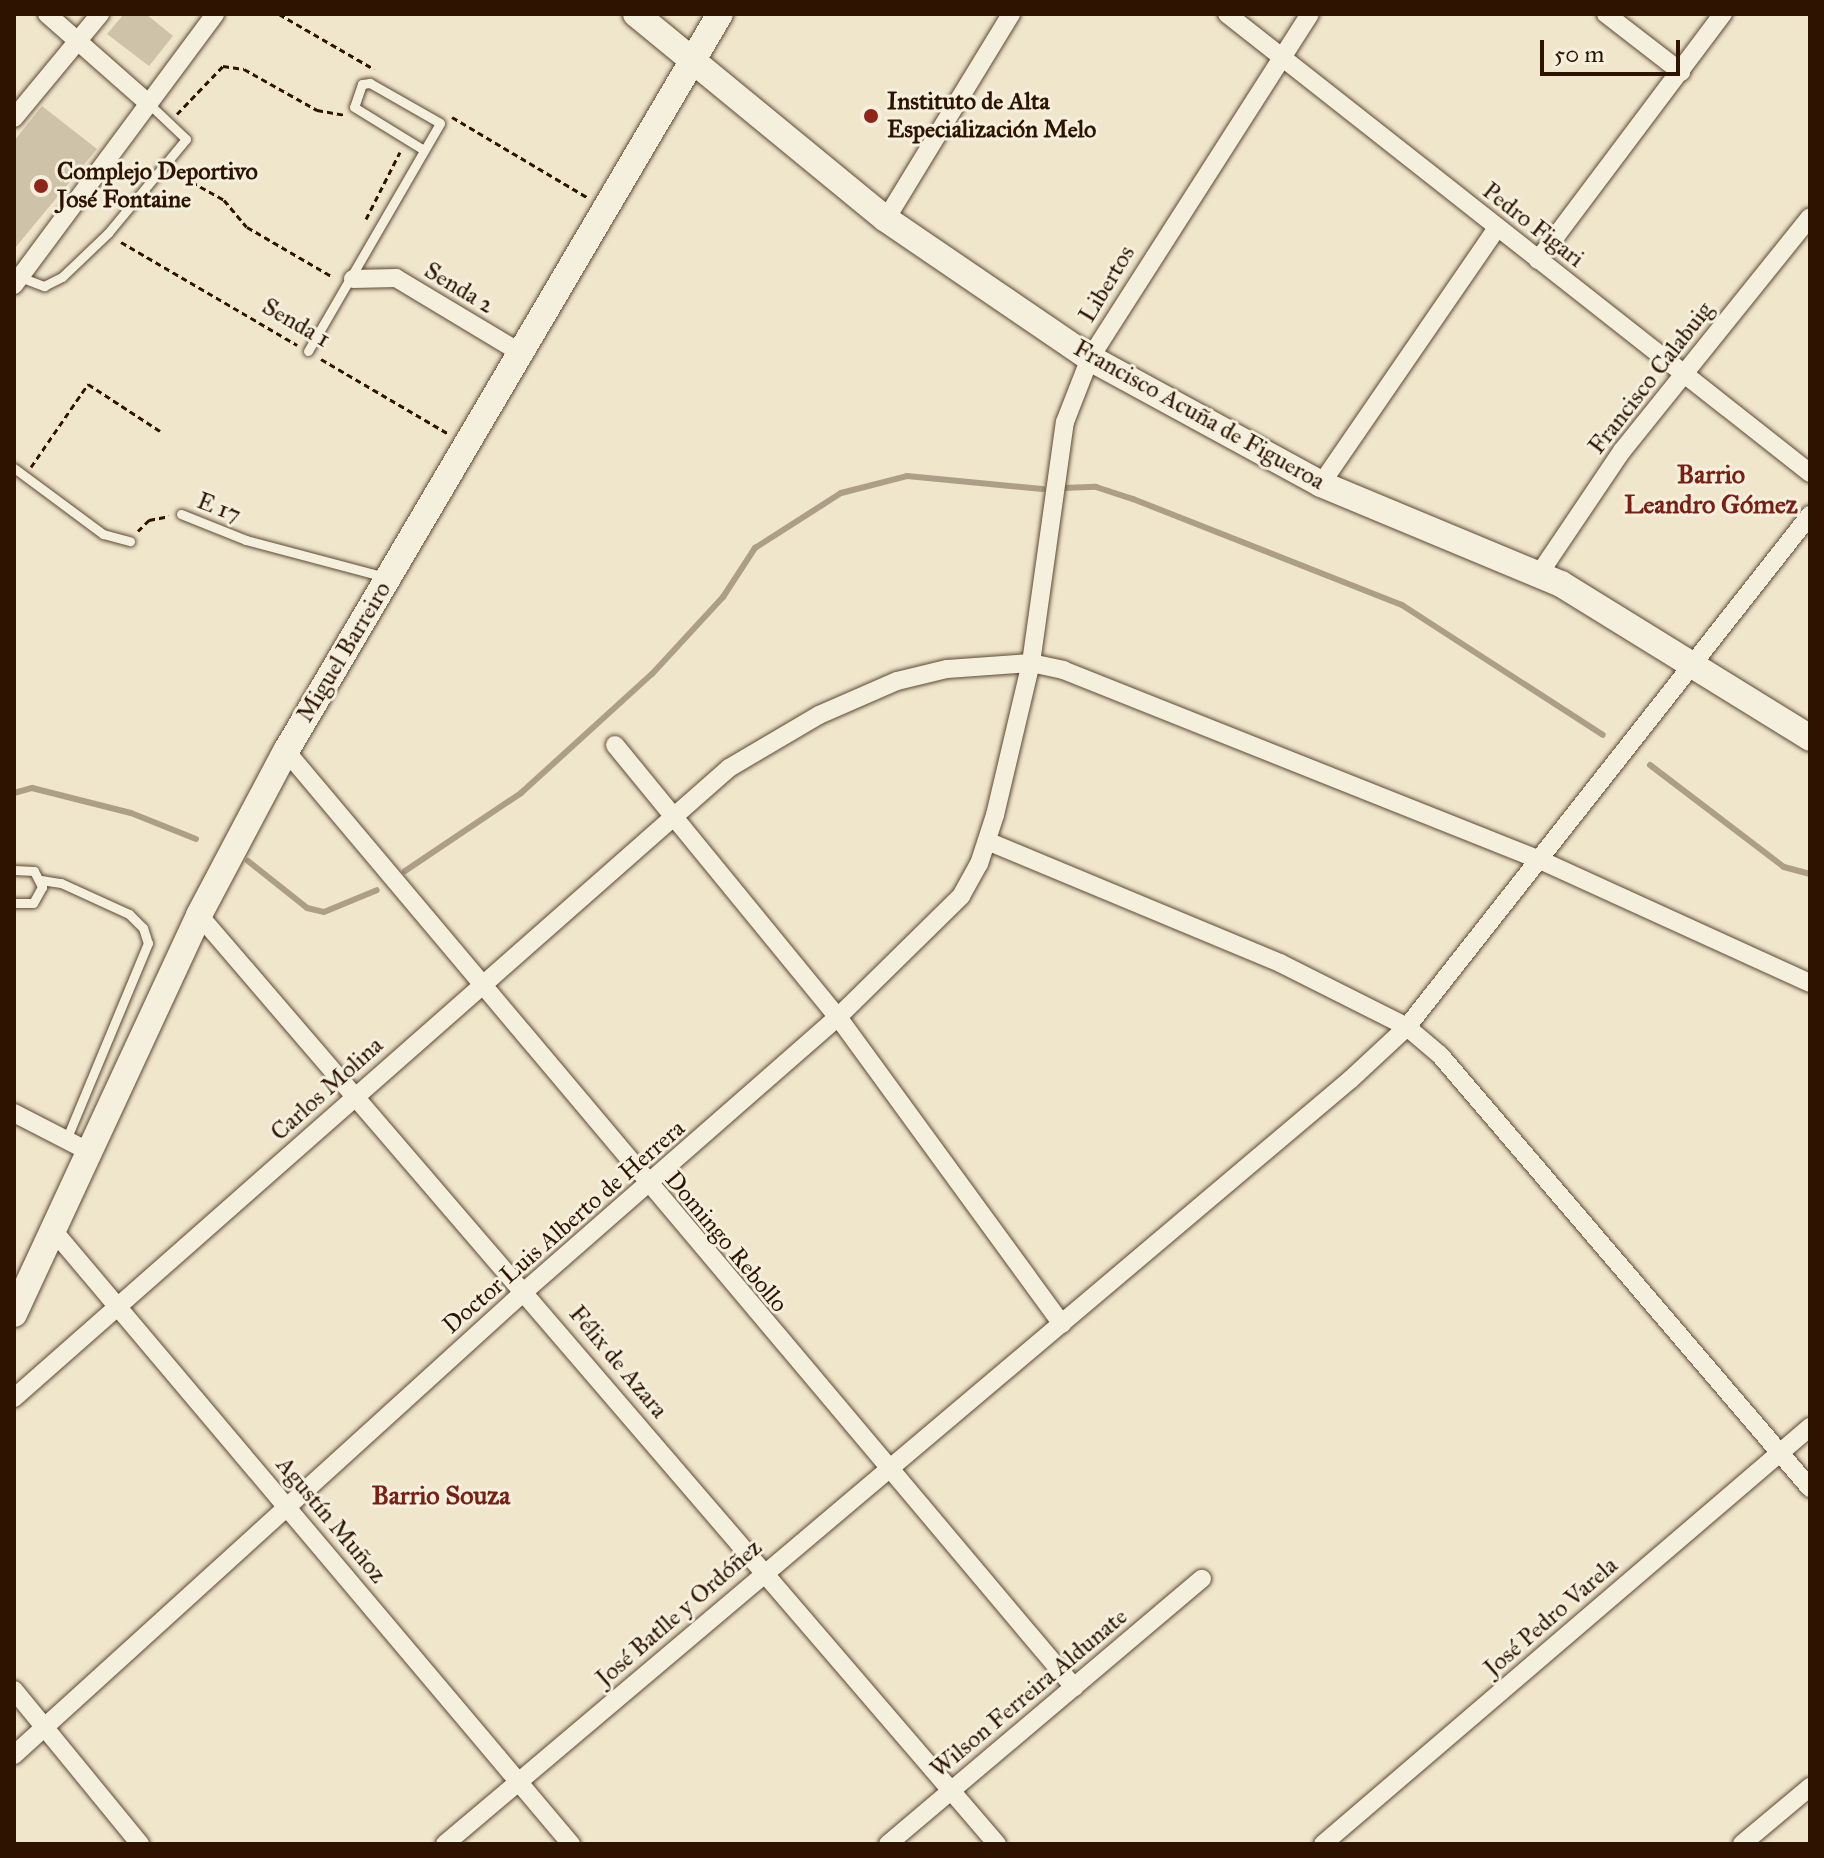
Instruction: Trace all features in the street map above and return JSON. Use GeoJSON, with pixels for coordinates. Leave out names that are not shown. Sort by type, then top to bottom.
{"type":"FeatureCollection","features":[{"type":"Feature","properties":{"kind":"street"},"geometry":{"type":"LineString","coordinates":[[47,14],[148,103]]}},
{"type":"Feature","properties":{"kind":"street"},"geometry":{"type":"LineString","coordinates":[[14,118],[100,14]]}},
{"type":"Feature","properties":{"kind":"street"},"geometry":{"type":"LineString","coordinates":[[16,278],[215,14]]}},
{"type":"Feature","properties":{"kind":"street","name":"Francisco Acuña de Figueroa"},"geometry":{"type":"LineString","coordinates":[[636,14],[886,219],[1090,358],[1321,484],[1539,574],[1810,738]]}},
{"type":"Feature","properties":{"kind":"street","name":"Miguel Barreiro"},"geometry":{"type":"LineString","coordinates":[[14,1314],[52,1229],[77,1145],[286,751],[720,14]]}},
{"type":"Feature","properties":{"kind":"street"},"geometry":{"type":"LineString","coordinates":[[886,219],[1011,14]]}},
{"type":"Feature","properties":{"kind":"street","name":"Pedro Figari"},"geometry":{"type":"LineString","coordinates":[[1227,14],[1810,473]]}},
{"type":"Feature","properties":{"kind":"street","name":"Libertos"},"geometry":{"type":"LineString","coordinates":[[1031,663],[1054,482],[1065,422],[1090,358],[1310,14]]}},
{"type":"Feature","properties":{"kind":"street"},"geometry":{"type":"LineString","coordinates":[[1606,14],[1681,72]]}},
{"type":"Feature","properties":{"kind":"street"},"geometry":{"type":"LineString","coordinates":[[1538,260],[1723,14]]}},
{"type":"Feature","properties":{"kind":"street","name":"Francisco Calabuig"},"geometry":{"type":"LineString","coordinates":[[1539,574],[1622,451],[1810,217]]}},
{"type":"Feature","properties":{"kind":"street"},"geometry":{"type":"LineString","coordinates":[[1321,484],[1497,228]]}},
{"type":"Feature","properties":{"kind":"street","name":"Senda 2"},"geometry":{"type":"LineString","coordinates":[[343,274],[396,278],[521,353]]}},
{"type":"Feature","properties":{"kind":"street","name":"José Batlle y Ordóñez"},"geometry":{"type":"LineString","coordinates":[[445,1844],[885,1468],[1062,1324],[1407,1027],[1695,666],[1810,515]]}},
{"type":"Feature","properties":{"kind":"street","name":"Carlos Molina"},"geometry":{"type":"LineString","coordinates":[[14,1398],[671,815],[773,740],[897,681],[947,669],[1031,663],[1063,670],[1540,860],[1810,983]]}},
{"type":"Feature","properties":{"kind":"street","name":"Doctor Luis Alberto de Herrera"},"geometry":{"type":"LineString","coordinates":[[14,1755],[526,1290],[838,1017],[940,922],[961,896],[987,841],[1031,663]]}},
{"type":"Feature","properties":{"kind":"street"},"geometry":{"type":"LineString","coordinates":[[615,745],[838,1017],[1062,1324]]}},
{"type":"Feature","properties":{"kind":"street","name":"Domingo Rebollo"},"geometry":{"type":"LineString","coordinates":[[286,751],[885,1468],[1074,1687]]}},
{"type":"Feature","properties":{"kind":"street"},"geometry":{"type":"LineString","coordinates":[[987,841],[1280,963],[1407,1027],[1440,1055],[1810,1488]]}},
{"type":"Feature","properties":{"kind":"street","name":"Félix de Azara"},"geometry":{"type":"LineString","coordinates":[[199,915],[526,1290],[997,1844]]}},
{"type":"Feature","properties":{"kind":"street"},"geometry":{"type":"LineString","coordinates":[[14,1113],[77,1145]]}},
{"type":"Feature","properties":{"kind":"street","name":"Agustín Muñoz"},"geometry":{"type":"LineString","coordinates":[[52,1229],[289,1506],[571,1844]]}},
{"type":"Feature","properties":{"kind":"street","name":"José Pedro Varela"},"geometry":{"type":"LineString","coordinates":[[1323,1844],[1810,1427]]}},
{"type":"Feature","properties":{"kind":"street","name":"Wilson Ferreira Aldunate"},"geometry":{"type":"LineString","coordinates":[[888,1844],[1202,1579]]}},
{"type":"Feature","properties":{"kind":"street"},"geometry":{"type":"LineString","coordinates":[[14,1690],[140,1844]]}},
{"type":"Feature","properties":{"kind":"street"},"geometry":{"type":"LineString","coordinates":[[1742,1844],[1810,1787]]}},
{"type":"Feature","properties":{"kind":"lane"},"geometry":{"type":"LineString","coordinates":[[308,351],[343,274],[424,150],[440,123],[370,83],[362,84],[354,107],[424,150]]}},
{"type":"Feature","properties":{"kind":"lane"},"geometry":{"type":"LineString","coordinates":[[16,278],[44,286],[62,277],[108,233],[186,139],[148,103]]}},
{"type":"Feature","properties":{"kind":"lane"},"geometry":{"type":"LineString","coordinates":[[14,468],[103,534],[130,541]]}},
{"type":"Feature","properties":{"kind":"lane","name":"E 17"},"geometry":{"type":"LineString","coordinates":[[181,514],[246,540],[388,578]]}},
{"type":"Feature","properties":{"kind":"lane"},"geometry":{"type":"LineString","coordinates":[[14,870],[29,868],[41,880],[61,883],[129,914],[143,928],[148,943],[77,1145]]}},
{"type":"Feature","properties":{"kind":"lane"},"geometry":{"type":"LineString","coordinates":[[14,903],[33,903],[41,893],[41,880]]}},
{"type":"Feature","properties":{"kind":"path"},"geometry":{"type":"LineString","coordinates":[[168,122],[223,66],[244,69],[317,110],[348,116]]}},
{"type":"Feature","properties":{"kind":"path"},"geometry":{"type":"LineString","coordinates":[[364,223],[401,155],[397,146]]}},
{"type":"Feature","properties":{"kind":"path"},"geometry":{"type":"LineString","coordinates":[[163,167],[224,200],[247,227],[343,274]]}},
{"type":"Feature","properties":{"kind":"path","name":"Senda 1"},"geometry":{"type":"LineString","coordinates":[[108,233],[466,444]]}},
{"type":"Feature","properties":{"kind":"path"},"geometry":{"type":"LineString","coordinates":[[25,476],[88,384],[160,431]]}},
{"type":"Feature","properties":{"kind":"path","name":"E 17"},"geometry":{"type":"LineString","coordinates":[[130,541],[149,520],[181,514]]}},
{"type":"Feature","properties":{"kind":"shaded area"},"geometry":{"type":"Polygon","coordinates":[[[124,14],[146,14],[173,36],[149,66],[107,34],[124,14]]]}},
{"type":"Feature","properties":{"kind":"shaded area","name":"Complejo Deportivo José Fontaine"},"geometry":{"type":"Polygon","coordinates":[[[42,106],[97,149],[15,248],[14,141],[42,106]]]}},
{"type":"Feature","properties":{"kind":"waterway"},"geometry":{"type":"LineString","coordinates":[[405,871],[521,793],[652,674],[723,597],[755,548],[841,493],[907,476],[1042,489]]}},
{"type":"Feature","properties":{"kind":"waterway"},"geometry":{"type":"LineString","coordinates":[[1063,488],[1096,487],[1133,499],[1402,605],[1603,735]]}},
{"type":"Feature","properties":{"kind":"waterway"},"geometry":{"type":"LineString","coordinates":[[1650,765],[1784,867],[1810,874]]}},
{"type":"Feature","properties":{"kind":"waterway"},"geometry":{"type":"LineString","coordinates":[[14,793],[32,788],[131,813],[196,839]]}},
{"type":"Feature","properties":{"kind":"waterway"},"geometry":{"type":"LineString","coordinates":[[248,861],[307,908],[324,912],[377,890]]}},
{"type":"Feature","properties":{"kind":"place","name":"Instituto de Alta Especialización Melo"},"geometry":{"type":"Point","coordinates":[871,116]}},
{"type":"Feature","properties":{"kind":"place","name":"Complejo Deportivo José Fontaine"},"geometry":{"type":"Point","coordinates":[41,186]}},
{"type":"Feature","properties":{"kind":"district","name":"Barrio Leandro Gómez"},"geometry":{"type":"Point","coordinates":[1711,490]}},
{"type":"Feature","properties":{"kind":"district","name":"Barrio Souza"},"geometry":{"type":"Point","coordinates":[441,1496]}}]}
